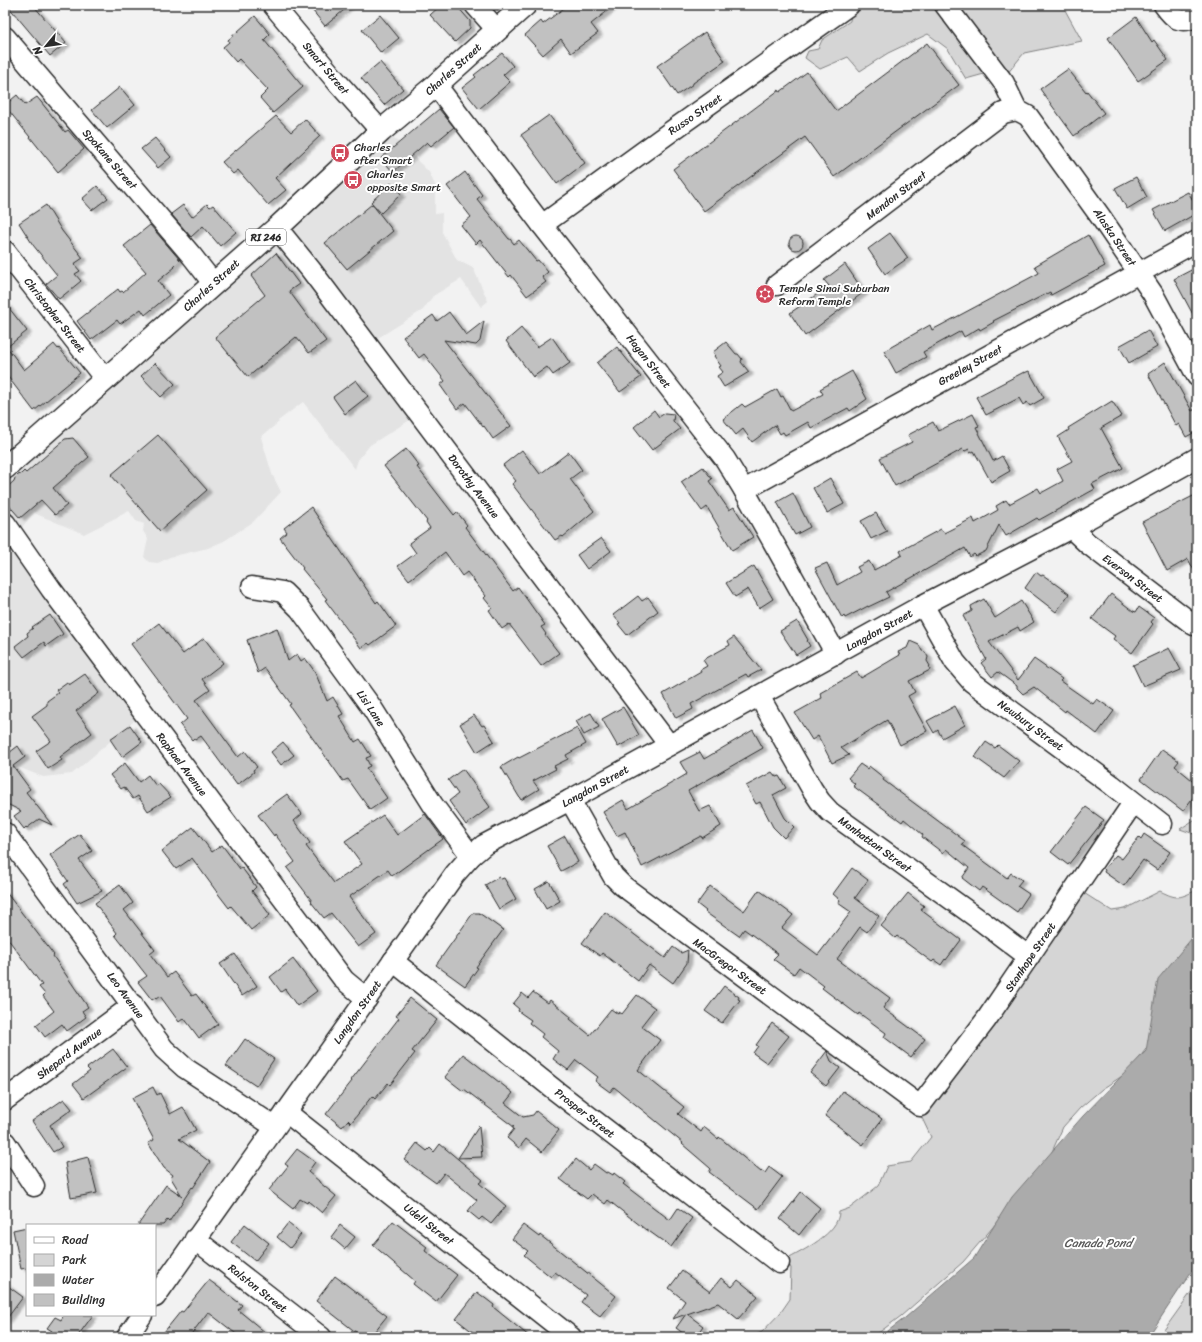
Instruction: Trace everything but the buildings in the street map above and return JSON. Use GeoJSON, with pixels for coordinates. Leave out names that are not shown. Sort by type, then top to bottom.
{"type":"FeatureCollection","features":[{"type":"Feature","properties":{"kind":"main road","name":"Charles Street"},"geometry":{"type":"LineString","coordinates":[[5,468],[277,228],[381,131],[436,85],[525,5]]}},
{"type":"Feature","properties":{"kind":"street","name":"Smart Street"},"geometry":{"type":"LineString","coordinates":[[273,5],[338,83],[381,131]]}},
{"type":"Feature","properties":{"kind":"street"},"geometry":{"type":"LineString","coordinates":[[475,5],[497,30]]}},
{"type":"Feature","properties":{"kind":"street","name":"Russo Street"},"geometry":{"type":"LineString","coordinates":[[542,225],[672,130],[849,5]]}},
{"type":"Feature","properties":{"kind":"street"},"geometry":{"type":"LineString","coordinates":[[945,5],[1004,83],[1017,110]]}},
{"type":"Feature","properties":{"kind":"street"},"geometry":{"type":"LineString","coordinates":[[1164,5],[1172,16],[1188,19]]}},
{"type":"Feature","properties":{"kind":"street","name":"Spokane Street"},"geometry":{"type":"LineString","coordinates":[[5,37],[192,256],[213,283]]}},
{"type":"Feature","properties":{"kind":"street","name":"Hagan Street"},"geometry":{"type":"LineString","coordinates":[[436,85],[542,225],[725,459],[836,654]]}},
{"type":"Feature","properties":{"kind":"street","name":"Alaska Street"},"geometry":{"type":"LineString","coordinates":[[1017,110],[1028,116],[1100,216],[1153,294],[1197,376]]}},
{"type":"Feature","properties":{"kind":"street","name":"Mendon Street"},"geometry":{"type":"LineString","coordinates":[[777,285],[1004,113],[1017,110]]}},
{"type":"Feature","properties":{"kind":"street","name":"Dorothy Avenue"},"geometry":{"type":"LineString","coordinates":[[277,228],[311,270],[669,745]]}},
{"type":"Feature","properties":{"kind":"street","name":"Greeley Street"},"geometry":{"type":"LineString","coordinates":[[744,490],[1138,272],[1197,241]]}},
{"type":"Feature","properties":{"kind":"street","name":"Christopher Street"},"geometry":{"type":"LineString","coordinates":[[5,251],[105,379]]}},
{"type":"Feature","properties":{"kind":"street","name":"Langdon Street"},"geometry":{"type":"LineString","coordinates":[[156,1296],[455,874],[471,856],[484,845],[570,800],[923,605],[1070,528],[1197,458]]}},
{"type":"Feature","properties":{"kind":"street","name":"Raphael Avenue"},"geometry":{"type":"LineString","coordinates":[[5,523],[51,589],[344,980],[367,999]]}},
{"type":"Feature","properties":{"kind":"street","name":"Everson Street"},"geometry":{"type":"LineString","coordinates":[[1070,528],[1194,625],[1197,625]]}},
{"type":"Feature","properties":{"kind":"street","name":"Lisi Lane"},"geometry":{"type":"LineString","coordinates":[[252,587],[283,592],[300,609],[372,708],[434,805],[471,856]]}},
{"type":"Feature","properties":{"kind":"street","name":"Newbury Street"},"geometry":{"type":"LineString","coordinates":[[923,605],[955,662],[961,671],[972,682],[1112,785],[1133,803],[1162,824]]}},
{"type":"Feature","properties":{"kind":"street","name":"Manhattan Street"},"geometry":{"type":"LineString","coordinates":[[759,696],[812,789],[830,812],[984,923],[1029,958]]}},
{"type":"Feature","properties":{"kind":"street","name":"MacGregor Street"},"geometry":{"type":"LineString","coordinates":[[570,800],[613,876],[623,886],[920,1106]]}},
{"type":"Feature","properties":{"kind":"street","name":"Stanhope Street"},"geometry":{"type":"LineString","coordinates":[[920,1106],[986,1020],[1133,803]]}},
{"type":"Feature","properties":{"kind":"street","name":"Leo Avenue"},"geometry":{"type":"LineString","coordinates":[[5,833],[164,1049],[176,1061],[200,1079],[281,1120]]}},
{"type":"Feature","properties":{"kind":"street","name":"Prosper Street"},"geometry":{"type":"LineString","coordinates":[[393,961],[563,1096],[778,1263]]}},
{"type":"Feature","properties":{"kind":"street","name":"Shepard Avenue"},"geometry":{"type":"LineString","coordinates":[[5,1100],[133,1005]]}},
{"type":"Feature","properties":{"kind":"street","name":"Udell Street"},"geometry":{"type":"LineString","coordinates":[[281,1120],[571,1337]]}},
{"type":"Feature","properties":{"kind":"street"},"geometry":{"type":"LineString","coordinates":[[5,1142],[34,1186]]}},
{"type":"Feature","properties":{"kind":"street","name":"Ralston Street"},"geometry":{"type":"LineString","coordinates":[[195,1239],[321,1337]]}},
{"type":"Feature","properties":{"kind":"street"},"geometry":{"type":"LineString","coordinates":[[126,1337],[141,1316]]}},
{"type":"Feature","properties":{"kind":"shaded area"},"geometry":{"type":"Polygon","coordinates":[[[387,131],[429,172],[435,185],[435,214],[442,213],[442,232],[457,260],[473,268],[488,301],[481,307],[461,279],[433,296],[423,310],[373,341],[421,413],[370,445],[358,460],[355,469],[303,402],[278,421],[279,422],[261,437],[272,474],[281,492],[253,522],[224,541],[208,548],[170,557],[158,563],[149,562],[144,557],[148,539],[143,531],[144,524],[136,521],[129,511],[84,534],[34,513],[16,534],[147,710],[72,774],[43,777],[18,767],[5,776],[5,468],[387,131]]]}},
{"type":"Feature","properties":{"kind":"green space"},"geometry":{"type":"Polygon","coordinates":[[[852,5],[1061,5],[1082,41],[1024,53],[1007,74],[989,76],[984,74],[966,79],[948,49],[928,34],[888,53],[860,71],[848,57],[820,69],[805,58],[808,51],[818,49],[822,40],[850,21],[852,5]]]}},
{"type":"Feature","properties":{"kind":"green space"},"geometry":{"type":"Polygon","coordinates":[[[1197,818],[1197,835],[1180,829],[1197,818]]]}},
{"type":"Feature","properties":{"kind":"green space"},"geometry":{"type":"Polygon","coordinates":[[[1076,888],[1112,911],[1125,909],[1160,891],[1171,896],[1178,897],[1197,890],[1197,946],[1148,1046],[1130,1071],[1102,1089],[1080,1108],[1063,1127],[1050,1156],[1035,1178],[963,1262],[901,1316],[873,1337],[751,1337],[762,1332],[781,1312],[790,1299],[791,1268],[786,1260],[810,1246],[826,1234],[833,1227],[839,1212],[850,1208],[878,1186],[887,1166],[911,1162],[931,1137],[913,1099],[1076,888]]]}},
{"type":"Feature","properties":{"kind":"green space"},"geometry":{"type":"Polygon","coordinates":[[[1197,1284],[1197,1337],[1159,1337],[1197,1284]]]}},
{"type":"Feature","properties":{"kind":"water","name":"Canada Pond"},"geometry":{"type":"Polygon","coordinates":[[[1197,932],[1197,1263],[1148,1337],[880,1337],[905,1318],[974,1258],[1012,1197],[1083,1116],[1146,1051],[1158,979],[1197,932]]]}},
{"type":"Feature","properties":{"kind":"place","name":"Charles after Smart"},"geometry":{"type":"Point","coordinates":[340,153]}},
{"type":"Feature","properties":{"kind":"place","name":"Charles opposite Smart"},"geometry":{"type":"Point","coordinates":[353,180]}},
{"type":"Feature","properties":{"kind":"place","name":"Temple Sinai Suburban Reform Temple"},"geometry":{"type":"Point","coordinates":[765,294]}}]}
